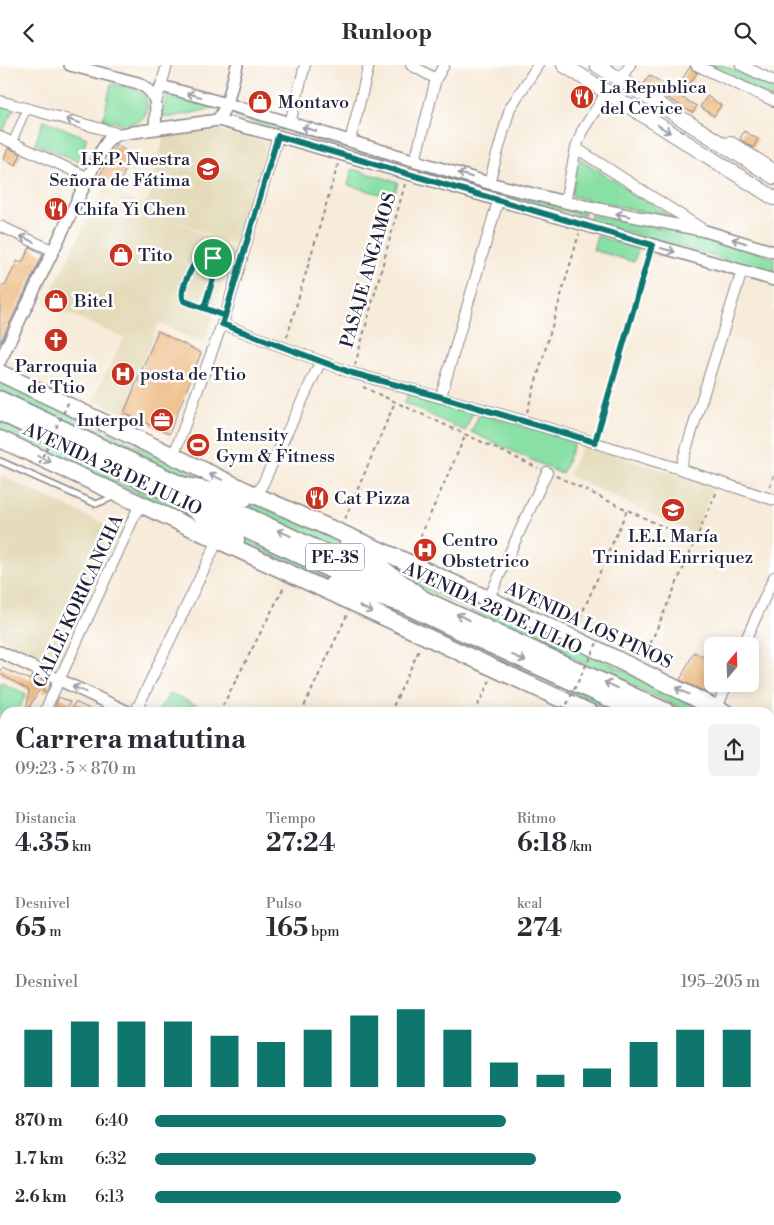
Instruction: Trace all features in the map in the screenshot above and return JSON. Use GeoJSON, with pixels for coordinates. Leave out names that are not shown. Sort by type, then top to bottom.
{"type":"FeatureCollection","features":[{"type":"Feature","properties":{"kind":"highway","name":"AVENIDA LOS PINOS"},"geometry":{"type":"LineString","coordinates":[[0,373],[172,457],[571,637],[715,707]]}},
{"type":"Feature","properties":{"kind":"highway","name":"AVENIDA 28 DE JULIO"},"geometry":{"type":"LineString","coordinates":[[0,439],[578,707]]}},
{"type":"Feature","properties":{"kind":"highway"},"geometry":{"type":"LineString","coordinates":[[179,491],[238,496],[300,515]]}},
{"type":"Feature","properties":{"kind":"highway"},"geometry":{"type":"LineString","coordinates":[[179,491],[267,563]]}},
{"type":"Feature","properties":{"kind":"highway"},"geometry":{"type":"LineString","coordinates":[[324,526],[422,598]]}},
{"type":"Feature","properties":{"kind":"highway"},"geometry":{"type":"LineString","coordinates":[[295,576],[401,603]]}},
{"type":"Feature","properties":{"kind":"main road"},"geometry":{"type":"LineString","coordinates":[[564,65],[774,198]]}},
{"type":"Feature","properties":{"kind":"main road"},"geometry":{"type":"LineString","coordinates":[[598,65],[774,177]]}},
{"type":"Feature","properties":{"kind":"main road","name":"AVENIDA 28 DE JULIO"},"geometry":{"type":"LineString","coordinates":[[0,399],[401,603],[627,707]]}},
{"type":"Feature","properties":{"kind":"main road","name":"AVENIDA 28 DE JULIO"},"geometry":{"type":"LineString","coordinates":[[0,413],[422,598],[658,707]]}},
{"type":"Feature","properties":{"kind":"street"},"geometry":{"type":"LineString","coordinates":[[70,65],[138,83],[151,92],[156,103]]}},
{"type":"Feature","properties":{"kind":"street"},"geometry":{"type":"LineString","coordinates":[[155,128],[156,103],[167,65]]}},
{"type":"Feature","properties":{"kind":"street"},"geometry":{"type":"LineString","coordinates":[[218,120],[228,104],[238,65]]}},
{"type":"Feature","properties":{"kind":"street"},"geometry":{"type":"LineString","coordinates":[[290,123],[305,65]]}},
{"type":"Feature","properties":{"kind":"street"},"geometry":{"type":"LineString","coordinates":[[350,141],[369,65]]}},
{"type":"Feature","properties":{"kind":"street"},"geometry":{"type":"LineString","coordinates":[[411,65],[436,79]]}},
{"type":"Feature","properties":{"kind":"street"},"geometry":{"type":"LineString","coordinates":[[416,161],[436,79],[444,65]]}},
{"type":"Feature","properties":{"kind":"street"},"geometry":{"type":"LineString","coordinates":[[489,183],[510,109],[538,65]]}},
{"type":"Feature","properties":{"kind":"street"},"geometry":{"type":"LineString","coordinates":[[608,65],[774,169]]}},
{"type":"Feature","properties":{"kind":"street"},"geometry":{"type":"LineString","coordinates":[[624,74],[630,65]]}},
{"type":"Feature","properties":{"kind":"street"},"geometry":{"type":"LineString","coordinates":[[696,65],[774,101]]}},
{"type":"Feature","properties":{"kind":"street"},"geometry":{"type":"LineString","coordinates":[[741,65],[774,81]]}},
{"type":"Feature","properties":{"kind":"street"},"geometry":{"type":"LineString","coordinates":[[161,86],[228,104],[489,183],[565,202],[705,231],[774,252]]}},
{"type":"Feature","properties":{"kind":"street"},"geometry":{"type":"LineString","coordinates":[[565,202],[576,148],[582,131],[607,93]]}},
{"type":"Feature","properties":{"kind":"street"},"geometry":{"type":"LineString","coordinates":[[0,101],[120,134]]}},
{"type":"Feature","properties":{"kind":"street"},"geometry":{"type":"LineString","coordinates":[[12,143],[27,108]]}},
{"type":"Feature","properties":{"kind":"street"},"geometry":{"type":"LineString","coordinates":[[0,361],[106,143],[114,135],[218,120],[774,280]]}},
{"type":"Feature","properties":{"kind":"street"},"geometry":{"type":"LineString","coordinates":[[172,457],[224,320],[278,136]]}},
{"type":"Feature","properties":{"kind":"street"},"geometry":{"type":"LineString","coordinates":[[0,137],[89,178]]}},
{"type":"Feature","properties":{"kind":"street"},"geometry":{"type":"LineString","coordinates":[[576,148],[705,231]]}},
{"type":"Feature","properties":{"kind":"street"},"geometry":{"type":"LineString","coordinates":[[441,397],[498,201]]}},
{"type":"Feature","properties":{"kind":"street"},"geometry":{"type":"LineString","coordinates":[[0,226],[54,251]]}},
{"type":"Feature","properties":{"kind":"street"},"geometry":{"type":"LineString","coordinates":[[680,469],[742,271]]}},
{"type":"Feature","properties":{"kind":"street"},"geometry":{"type":"LineString","coordinates":[[224,320],[284,347],[352,373],[595,442],[771,499]]}},
{"type":"Feature","properties":{"kind":"street"},"geometry":{"type":"LineString","coordinates":[[257,496],[318,367]]}},
{"type":"Feature","properties":{"kind":"street"},"geometry":{"type":"LineString","coordinates":[[488,599],[548,472]]}},
{"type":"Feature","properties":{"kind":"street","name":"CALLE KORICANCHA"},"geometry":{"type":"LineString","coordinates":[[47,707],[140,504]]}},
{"type":"Feature","properties":{"kind":"street"},"geometry":{"type":"LineString","coordinates":[[138,707],[218,540]]}},
{"type":"Feature","properties":{"kind":"street"},"geometry":{"type":"LineString","coordinates":[[747,637],[774,577]]}},
{"type":"Feature","properties":{"kind":"street"},"geometry":{"type":"LineString","coordinates":[[0,652],[117,707]]}},
{"type":"Feature","properties":{"kind":"street"},"geometry":{"type":"LineString","coordinates":[[722,707],[725,693]]}},
{"type":"Feature","properties":{"kind":"lane"},"geometry":{"type":"LineString","coordinates":[[204,308],[217,263],[213,258],[204,255],[198,257],[182,296],[184,301],[204,308],[224,320]]}},
{"type":"Feature","properties":{"kind":"lane"},"geometry":{"type":"LineString","coordinates":[[0,461],[96,504],[121,495]]}},
{"type":"Feature","properties":{"kind":"path"},"geometry":{"type":"LineString","coordinates":[[284,347],[341,155]]}},
{"type":"Feature","properties":{"kind":"path","name":"PASAJE ANGAMOS"},"geometry":{"type":"LineString","coordinates":[[352,373],[408,174]]}},
{"type":"Feature","properties":{"kind":"path"},"geometry":{"type":"LineString","coordinates":[[525,421],[582,225]]}},
{"type":"Feature","properties":{"kind":"path"},"geometry":{"type":"LineString","coordinates":[[595,442],[652,245]]}},
{"type":"Feature","properties":{"kind":"path"},"geometry":{"type":"LineString","coordinates":[[361,387],[548,472],[695,542]]}},
{"type":"Feature","properties":{"kind":"path"},"geometry":{"type":"LineString","coordinates":[[39,464],[70,399]]}},
{"type":"Feature","properties":{"kind":"path"},"geometry":{"type":"LineString","coordinates":[[340,533],[395,402]]}},
{"type":"Feature","properties":{"kind":"path"},"geometry":{"type":"LineString","coordinates":[[409,563],[466,434]]}},
{"type":"Feature","properties":{"kind":"path"},"geometry":{"type":"LineString","coordinates":[[771,499],[774,475]]}},
{"type":"Feature","properties":{"kind":"path"},"geometry":{"type":"LineString","coordinates":[[639,669],[721,482]]}},
{"type":"Feature","properties":{"kind":"path"},"geometry":{"type":"LineString","coordinates":[[571,637],[627,510]]}},
{"type":"Feature","properties":{"kind":"path"},"geometry":{"type":"LineString","coordinates":[[222,707],[295,576]]}},
{"type":"Feature","properties":{"kind":"path"},"geometry":{"type":"LineString","coordinates":[[304,707],[353,603]]}},
{"type":"Feature","properties":{"kind":"path"},"geometry":{"type":"LineString","coordinates":[[393,707],[426,637]]}},
{"type":"Feature","properties":{"kind":"path"},"geometry":{"type":"LineString","coordinates":[[565,707],[596,643]]}},
{"type":"Feature","properties":{"kind":"path"},"geometry":{"type":"LineString","coordinates":[[477,707],[496,669]]}},
{"type":"Feature","properties":{"kind":"shaded area"},"geometry":{"type":"Polygon","coordinates":[[[216,129],[268,142],[236,247],[166,216],[236,251],[204,344],[159,323],[124,413],[93,399],[124,338],[45,303],[105,187],[144,206],[150,196],[164,135],[174,132],[216,129]]]}},
{"type":"Feature","properties":{"kind":"shaded area","name":"I.E.I. María Trinidad Enrriquez"},"geometry":{"type":"Polygon","coordinates":[[[583,445],[713,486],[694,534],[568,475],[583,445]]]}},
{"type":"Feature","properties":{"kind":"shaded area"},"geometry":{"type":"Polygon","coordinates":[[[0,475],[111,527],[52,662],[0,637],[0,475]]]}},
{"type":"Feature","properties":{"kind":"green space"},"geometry":{"type":"Polygon","coordinates":[[[702,65],[722,65],[774,89],[774,99],[702,65]]]}},
{"type":"Feature","properties":{"kind":"green space"},"geometry":{"type":"Polygon","coordinates":[[[111,84],[131,88],[145,97],[147,108],[141,120],[123,123],[103,120],[111,84]]]}},
{"type":"Feature","properties":{"kind":"green space"},"geometry":{"type":"Polygon","coordinates":[[[168,92],[212,106],[211,109],[167,118],[162,114],[168,92]]]}},
{"type":"Feature","properties":{"kind":"green space"},"geometry":{"type":"Polygon","coordinates":[[[0,105],[14,108],[3,132],[0,131],[0,105]]]}},
{"type":"Feature","properties":{"kind":"green space"},"geometry":{"type":"Polygon","coordinates":[[[237,110],[283,125],[282,131],[235,117],[237,110]]]}},
{"type":"Feature","properties":{"kind":"green space"},"geometry":{"type":"Polygon","coordinates":[[[44,120],[87,138],[78,161],[35,143],[44,120]]]}},
{"type":"Feature","properties":{"kind":"green space"},"geometry":{"type":"Polygon","coordinates":[[[292,128],[347,144],[345,149],[291,133],[292,128]]]}},
{"type":"Feature","properties":{"kind":"green space"},"geometry":{"type":"Polygon","coordinates":[[[357,147],[404,162],[403,166],[356,152],[357,147]]]}},
{"type":"Feature","properties":{"kind":"green space"},"geometry":{"type":"Polygon","coordinates":[[[579,158],[675,219],[571,196],[579,158]]]}},
{"type":"Feature","properties":{"kind":"green space"},"geometry":{"type":"Polygon","coordinates":[[[421,168],[480,185],[479,189],[420,172],[421,168]]]}},
{"type":"Feature","properties":{"kind":"green space"},"geometry":{"type":"Polygon","coordinates":[[[352,169],[398,182],[393,198],[348,185],[352,169]]]}},
{"type":"Feature","properties":{"kind":"green space"},"geometry":{"type":"Polygon","coordinates":[[[499,190],[585,212],[584,216],[497,194],[499,190]]]}},
{"type":"Feature","properties":{"kind":"green space"},"geometry":{"type":"Polygon","coordinates":[[[591,215],[708,237],[774,257],[774,274],[590,221],[591,215]]]}},
{"type":"Feature","properties":{"kind":"green space"},"geometry":{"type":"Polygon","coordinates":[[[597,236],[638,249],[634,262],[593,250],[597,236]]]}},
{"type":"Feature","properties":{"kind":"green space"},"geometry":{"type":"Polygon","coordinates":[[[2,382],[702,707],[678,707],[0,392],[2,382]]]}},
{"type":"Feature","properties":{"kind":"green space"},"geometry":{"type":"Polygon","coordinates":[[[408,394],[473,412],[465,431],[404,403],[408,394]]]}},
{"type":"Feature","properties":{"kind":"green space"},"geometry":{"type":"Polygon","coordinates":[[[480,413],[575,442],[562,474],[471,432],[480,413]]]}},
{"type":"Feature","properties":{"kind":"green space"},"geometry":{"type":"Polygon","coordinates":[[[0,419],[618,707],[600,707],[0,430],[0,419]]]}},
{"type":"Feature","properties":{"kind":"green space"},"geometry":{"type":"Polygon","coordinates":[[[0,682],[26,694],[20,707],[0,707],[0,682]]]}},
{"type":"Feature","properties":{"kind":"green space"},"geometry":{"type":"Polygon","coordinates":[[[170,693],[202,707],[160,707],[170,693]]]}},
{"type":"Feature","properties":{"kind":"building"},"geometry":{"type":"Polygon","coordinates":[[[690,67],[697,73],[681,97],[697,106],[693,113],[644,84],[649,75],[675,90],[690,67]]]}},
{"type":"Feature","properties":{"kind":"building"},"geometry":{"type":"Polygon","coordinates":[[[707,96],[721,105],[714,116],[700,107],[707,96]]]}},
{"type":"Feature","properties":{"kind":"building"},"geometry":{"type":"Polygon","coordinates":[[[744,131],[758,139],[753,148],[740,139],[744,131]]]}},
{"type":"Feature","properties":{"kind":"building"},"geometry":{"type":"Polygon","coordinates":[[[116,144],[130,154],[119,189],[98,179],[116,144]]]}},
{"type":"Feature","properties":{"kind":"building"},"geometry":{"type":"Polygon","coordinates":[[[8,148],[21,154],[16,165],[4,159],[8,148]]]}},
{"type":"Feature","properties":{"kind":"building"},"geometry":{"type":"Polygon","coordinates":[[[30,247],[43,254],[0,343],[0,289],[2,285],[5,286],[17,261],[22,263],[30,247]]]}},
{"type":"Feature","properties":{"kind":"building"},"geometry":{"type":"Polygon","coordinates":[[[158,331],[201,353],[169,434],[124,413],[158,331]]]}},
{"type":"Feature","properties":{"kind":"building"},"geometry":{"type":"Polygon","coordinates":[[[694,652],[704,658],[704,691],[680,680],[694,652]]]}},
{"type":"Feature","properties":{"kind":"building"},"geometry":{"type":"Polygon","coordinates":[[[2,668],[30,680],[32,675],[50,684],[45,694],[41,687],[29,707],[27,707],[29,690],[0,674],[2,668]]]}},
{"type":"Feature","properties":{"kind":"building"},"geometry":{"type":"Polygon","coordinates":[[[59,697],[70,702],[68,707],[55,707],[59,697]]]}},
{"type":"Feature","properties":{"kind":"building"},"geometry":{"type":"Polygon","coordinates":[[[75,702],[85,707],[72,707],[75,702]]]}},
{"type":"Feature","properties":{"kind":"place","name":"La Republica del Cevice"},"geometry":{"type":"Point","coordinates":[582,97]}},
{"type":"Feature","properties":{"kind":"place","name":"Montavo"},"geometry":{"type":"Point","coordinates":[260,102]}},
{"type":"Feature","properties":{"kind":"place","name":"I.E.P. Nuestra Señora de Fátima"},"geometry":{"type":"Point","coordinates":[208,169]}},
{"type":"Feature","properties":{"kind":"place","name":"Chifa Yi Chen"},"geometry":{"type":"Point","coordinates":[56,209]}},
{"type":"Feature","properties":{"kind":"place","name":"Tito"},"geometry":{"type":"Point","coordinates":[121,255]}},
{"type":"Feature","properties":{"kind":"place","name":"Bitel"},"geometry":{"type":"Point","coordinates":[56,301]}},
{"type":"Feature","properties":{"kind":"place","name":"Parroquia de Ttio"},"geometry":{"type":"Point","coordinates":[56,340]}},
{"type":"Feature","properties":{"kind":"place","name":"posta de Ttio"},"geometry":{"type":"Point","coordinates":[123,374]}},
{"type":"Feature","properties":{"kind":"place","name":"Interpol"},"geometry":{"type":"Point","coordinates":[162,420]}},
{"type":"Feature","properties":{"kind":"place","name":"Intensity Gym & Fitness"},"geometry":{"type":"Point","coordinates":[198,445]}},
{"type":"Feature","properties":{"kind":"place","name":"Cat Pizza"},"geometry":{"type":"Point","coordinates":[317,498]}},
{"type":"Feature","properties":{"kind":"place","name":"I.E.I. María Trinidad Enrriquez"},"geometry":{"type":"Point","coordinates":[673,510]}},
{"type":"Feature","properties":{"kind":"place","name":"Centro Obstetrico"},"geometry":{"type":"Point","coordinates":[425,550]}},
{"type":"Feature","properties":{"kind":"route"},"geometry":{"type":"LineString","coordinates":[[213,258],[204,255],[198,257],[182,296],[184,301],[225,316],[278,136],[652,245],[595,442],[404,386],[352,373],[222,324],[225,316],[204,308],[216,269],[217,263],[213,258]]}}]}
